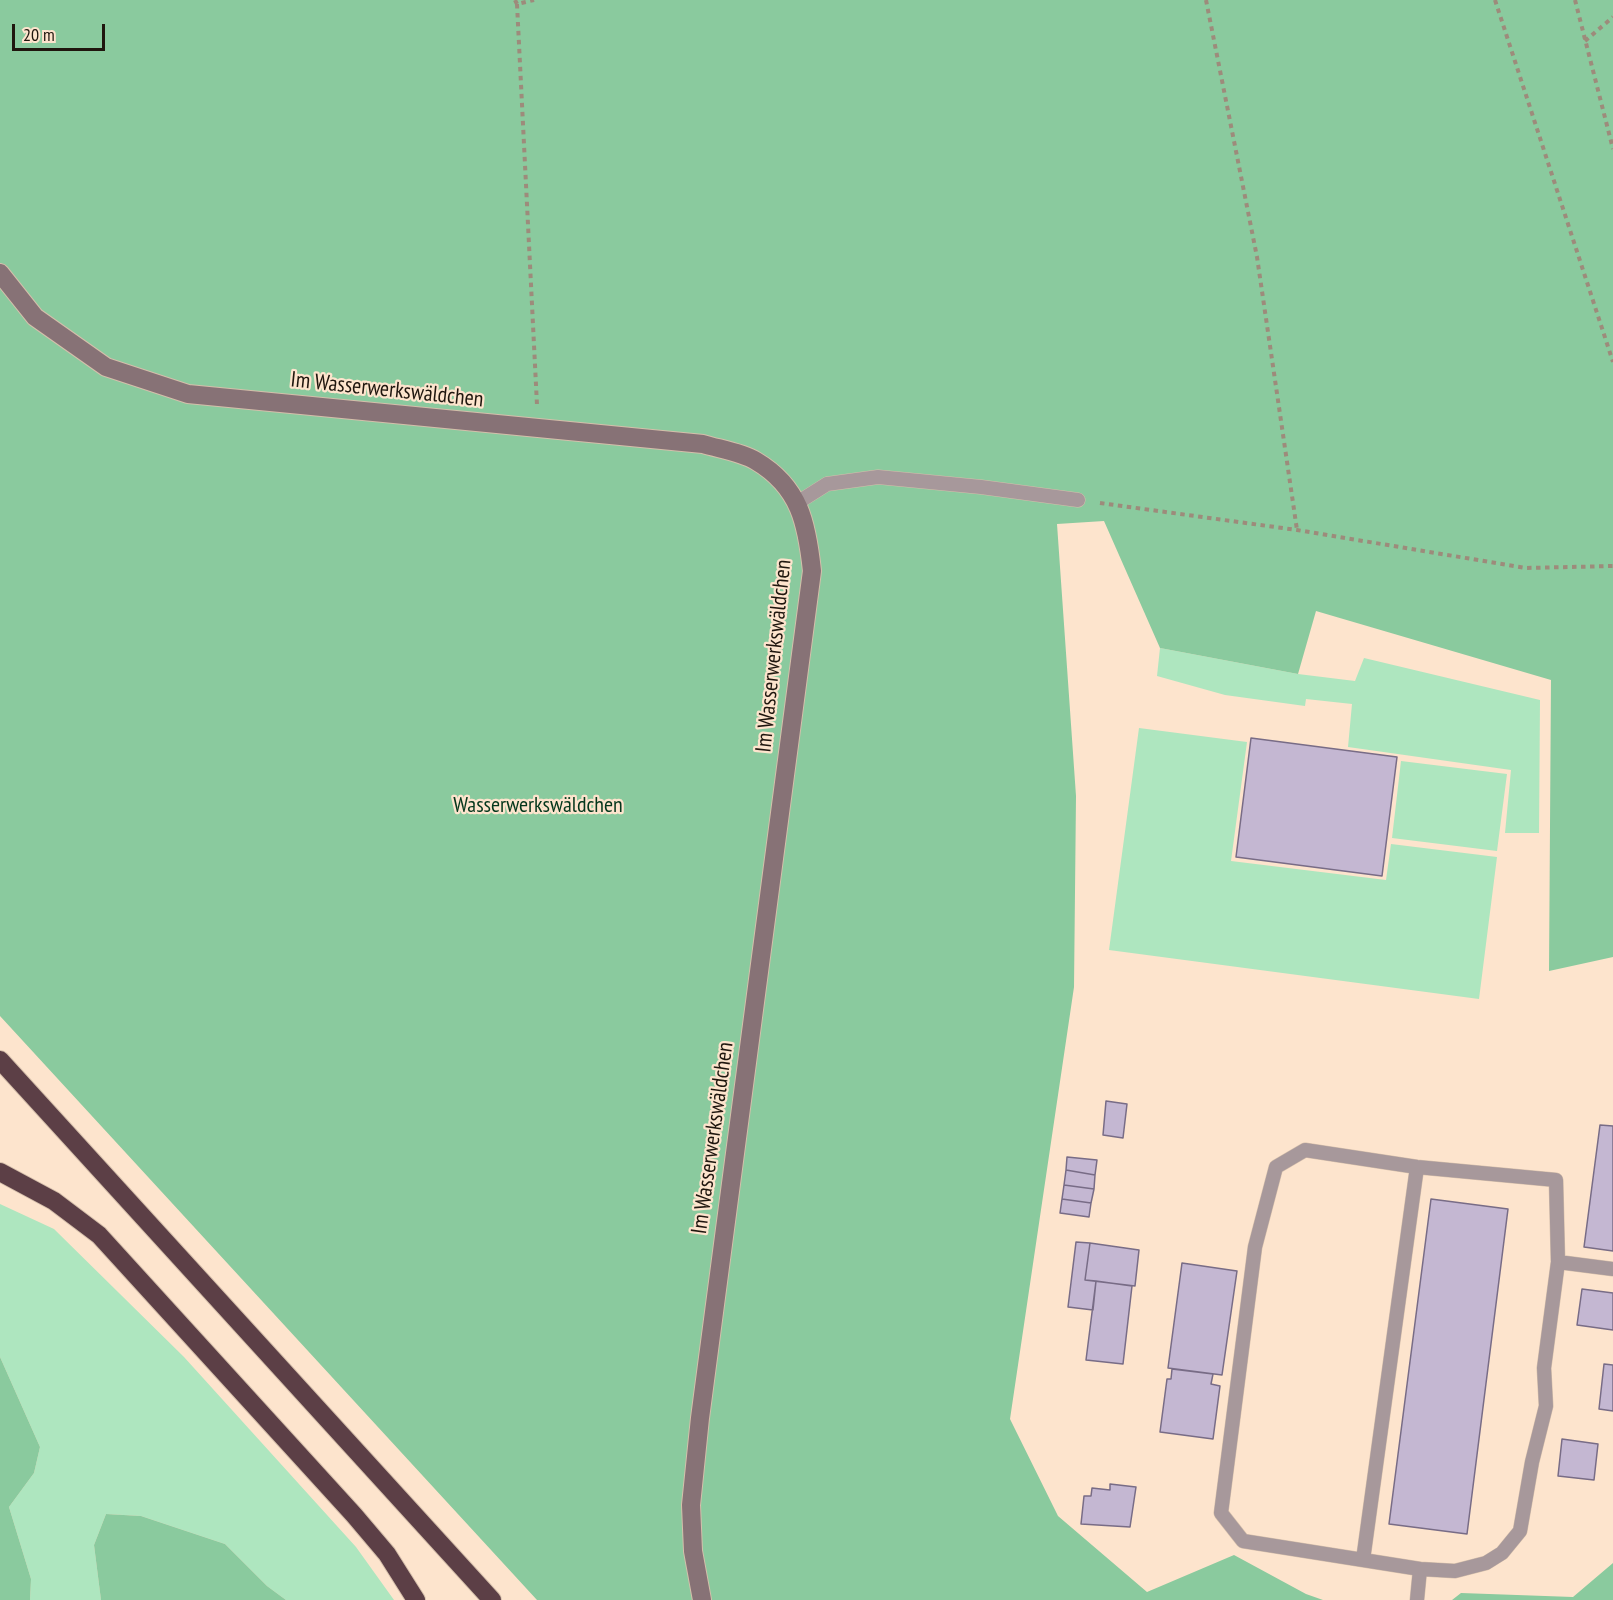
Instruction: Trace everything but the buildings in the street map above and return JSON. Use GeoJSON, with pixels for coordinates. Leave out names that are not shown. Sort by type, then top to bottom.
{"type":"FeatureCollection","features":[{"type":"Feature","properties":{"kind":"highway"},"geometry":{"type":"LineString","coordinates":[[0,1060],[492,1600]]}},
{"type":"Feature","properties":{"kind":"highway"},"geometry":{"type":"LineString","coordinates":[[0,1172],[54,1201],[99,1236],[354,1515],[387,1554],[416,1600]]}},
{"type":"Feature","properties":{"kind":"street","name":"Im Wasserwerkswäldchen"},"geometry":{"type":"LineString","coordinates":[[0,273],[35,317],[106,367],[188,394],[703,444],[755,460],[782,481],[797,503],[807,529],[812,571],[698,1428],[691,1505],[693,1551],[702,1600]]}},
{"type":"Feature","properties":{"kind":"lane"},"geometry":{"type":"LineString","coordinates":[[797,503],[827,484],[878,477],[981,487],[1078,500]]}},
{"type":"Feature","properties":{"kind":"lane"},"geometry":{"type":"LineString","coordinates":[[1305,1150],[1417,1167],[1556,1180],[1558,1262],[1544,1368],[1544,1422],[1532,1462],[1520,1531],[1502,1553],[1486,1563],[1455,1571],[1420,1569],[1243,1541],[1221,1513],[1255,1246],[1276,1167],[1305,1150]]}},
{"type":"Feature","properties":{"kind":"lane"},"geometry":{"type":"LineString","coordinates":[[1363,1560],[1417,1167]]}},
{"type":"Feature","properties":{"kind":"lane"},"geometry":{"type":"LineString","coordinates":[[1558,1262],[1613,1269]]}},
{"type":"Feature","properties":{"kind":"lane"},"geometry":{"type":"LineString","coordinates":[[1417,1600],[1420,1569]]}},
{"type":"Feature","properties":{"kind":"path"},"geometry":{"type":"LineString","coordinates":[[534,0],[516,2],[538,429]]}},
{"type":"Feature","properties":{"kind":"path"},"geometry":{"type":"LineString","coordinates":[[1206,0],[1257,257],[1297,530]]}},
{"type":"Feature","properties":{"kind":"path"},"geometry":{"type":"LineString","coordinates":[[1496,0],[1613,362]]}},
{"type":"Feature","properties":{"kind":"path"},"geometry":{"type":"LineString","coordinates":[[1575,0],[1613,149]]}},
{"type":"Feature","properties":{"kind":"path"},"geometry":{"type":"LineString","coordinates":[[1585,41],[1613,17]]}},
{"type":"Feature","properties":{"kind":"path"},"geometry":{"type":"LineString","coordinates":[[1078,500],[1297,530],[1526,568],[1613,566]]}},
{"type":"Feature","properties":{"kind":"green space","name":"Wasserwerkswäldchen"},"geometry":{"type":"Polygon","coordinates":[[[0,0],[1613,0],[1613,957],[1549,971],[1551,680],[1316,611],[1298,674],[1160,648],[1104,521],[1057,524],[1076,796],[1074,987],[1010,1419],[1058,1516],[1147,1592],[1234,1555],[1306,1594],[1323,1600],[537,1600],[0,1016],[0,0]]]}},
{"type":"Feature","properties":{"kind":"green space"},"geometry":{"type":"Polygon","coordinates":[[[1160,648],[1298,674],[1355,681],[1364,658],[1540,700],[1539,833],[1505,833],[1511,770],[1348,747],[1352,704],[1306,699],[1305,706],[1225,695],[1157,676],[1160,648]]]}},
{"type":"Feature","properties":{"kind":"green space"},"geometry":{"type":"Polygon","coordinates":[[[1139,728],[1247,742],[1231,861],[1386,880],[1391,844],[1497,857],[1479,999],[1109,950],[1139,728]]]}},
{"type":"Feature","properties":{"kind":"green space"},"geometry":{"type":"Polygon","coordinates":[[[1401,761],[1507,774],[1497,851],[1392,838],[1401,761]]]}},
{"type":"Feature","properties":{"kind":"green space"},"geometry":{"type":"Polygon","coordinates":[[[0,1204],[54,1229],[184,1357],[356,1547],[394,1600],[286,1600],[267,1586],[225,1544],[141,1516],[106,1514],[94,1545],[101,1600],[30,1600],[31,1579],[9,1507],[34,1473],[40,1447],[0,1357],[0,1204]]]}},
{"type":"Feature","properties":{"kind":"green space"},"geometry":{"type":"Polygon","coordinates":[[[0,1357],[40,1447],[34,1473],[9,1507],[31,1579],[30,1600],[0,1600],[0,1357]]]}},
{"type":"Feature","properties":{"kind":"green space"},"geometry":{"type":"Polygon","coordinates":[[[106,1514],[141,1516],[225,1544],[267,1586],[286,1600],[101,1600],[94,1545],[106,1514]]]}},
{"type":"Feature","properties":{"kind":"green space"},"geometry":{"type":"Polygon","coordinates":[[[1613,1563],[1613,1600],[1452,1600],[1461,1593],[1573,1597],[1613,1563]]]}}]}
